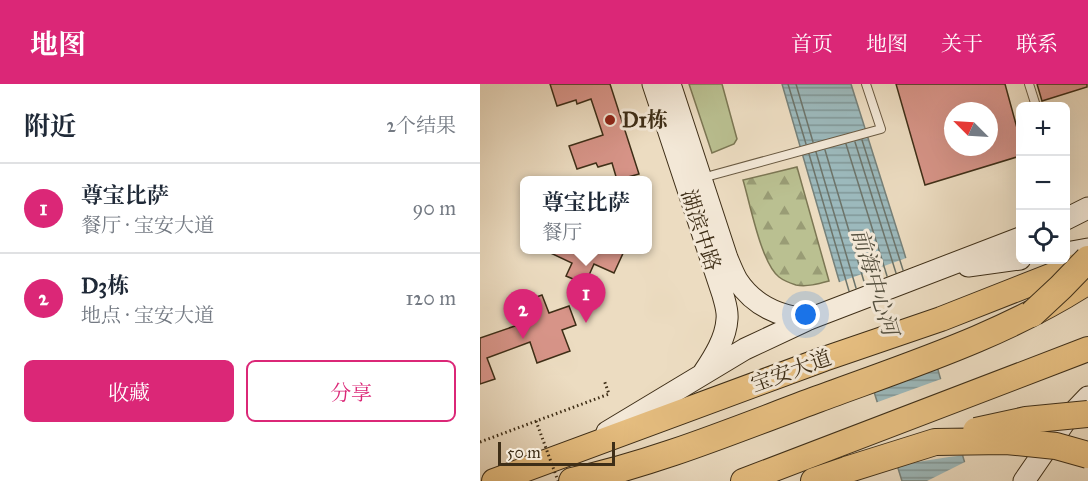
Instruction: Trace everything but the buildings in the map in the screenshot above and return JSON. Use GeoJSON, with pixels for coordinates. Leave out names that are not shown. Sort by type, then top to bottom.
{"type":"FeatureCollection","features":[{"type":"Feature","properties":{"kind":"highway"},"geometry":{"type":"LineString","coordinates":[[1032,314],[1088,260]]}},
{"type":"Feature","properties":{"kind":"highway"},"geometry":{"type":"LineString","coordinates":[[572,481],[620,470],[712,439],[937,355],[1032,314],[1088,281]]}},
{"type":"Feature","properties":{"kind":"highway"},"geometry":{"type":"LineString","coordinates":[[814,481],[982,429],[1026,420],[1088,414]]}},
{"type":"Feature","properties":{"kind":"highway"},"geometry":{"type":"LineString","coordinates":[[935,442],[1006,441],[1056,446],[1088,455]]}},
{"type":"Feature","properties":{"kind":"main road","name":"湖滨中路"},"geometry":{"type":"LineString","coordinates":[[653,84],[709,228],[738,280],[765,308],[790,316],[810,318]]}},
{"type":"Feature","properties":{"kind":"main road","name":"湖滨中路"},"geometry":{"type":"LineString","coordinates":[[670,84],[701,178],[728,318],[715,356],[703,374]]}},
{"type":"Feature","properties":{"kind":"main road"},"geometry":{"type":"LineString","coordinates":[[1070,214],[1088,208]]}},
{"type":"Feature","properties":{"kind":"main road"},"geometry":{"type":"LineString","coordinates":[[575,452],[745,349],[810,318],[1016,240]]}},
{"type":"Feature","properties":{"kind":"main road"},"geometry":{"type":"LineString","coordinates":[[1070,252],[1088,249]]}},
{"type":"Feature","properties":{"kind":"main road"},"geometry":{"type":"LineString","coordinates":[[931,273],[1016,260]]}},
{"type":"Feature","properties":{"kind":"main road","name":"宝安大道"},"geometry":{"type":"LineString","coordinates":[[494,481],[824,359],[940,319],[1088,260]]}},
{"type":"Feature","properties":{"kind":"main road"},"geometry":{"type":"LineString","coordinates":[[743,481],[1088,349]]}},
{"type":"Feature","properties":{"kind":"main road"},"geometry":{"type":"LineString","coordinates":[[1024,481],[1066,420],[1088,397]]}},
{"type":"Feature","properties":{"kind":"lane"},"geometry":{"type":"LineString","coordinates":[[701,178],[877,130],[866,84]]}},
{"type":"Feature","properties":{"kind":"lane"},"geometry":{"type":"LineString","coordinates":[[1029,84],[1035,102]]}},
{"type":"Feature","properties":{"kind":"path"},"geometry":{"type":"LineString","coordinates":[[480,442],[609,394],[604,380]]}},
{"type":"Feature","properties":{"kind":"path"},"geometry":{"type":"LineString","coordinates":[[536,421],[558,481]]}},
{"type":"Feature","properties":{"kind":"green space"},"geometry":{"type":"Polygon","coordinates":[[[689,84],[722,84],[737,139],[734,144],[712,153],[689,84]]]}},
{"type":"Feature","properties":{"kind":"green space"},"geometry":{"type":"Polygon","coordinates":[[[797,167],[829,281],[817,284],[796,285],[779,277],[773,270],[762,246],[743,180],[797,167]]]}},
{"type":"Feature","properties":{"kind":"water","name":"前海中心河"},"geometry":{"type":"Polygon","coordinates":[[[782,84],[851,84],[904,252],[970,481],[902,481],[838,277],[782,84]]]}},
{"type":"Feature","properties":{"kind":"pier"},"geometry":{"type":"Polygon","coordinates":[[[909,257],[933,343],[864,368],[837,283],[909,257]]]}},
{"type":"Feature","properties":{"kind":"pier"},"geometry":{"type":"Polygon","coordinates":[[[944,378],[966,455],[917,462],[895,468],[875,403],[944,378]]]}},
{"type":"Feature","properties":{"kind":"pier"},"geometry":{"type":"Polygon","coordinates":[[[967,461],[973,481],[927,481],[967,461]]]}},
{"type":"Feature","properties":{"kind":"place","name":"D1栋"},"geometry":{"type":"Point","coordinates":[610,120]}},
{"type":"Feature","properties":{"kind":"place","name":"尊宝比萨"},"geometry":{"type":"Point","coordinates":[586,323]}},
{"type":"Feature","properties":{"kind":"place","name":"D3栋"},"geometry":{"type":"Point","coordinates":[523,339]}}]}
